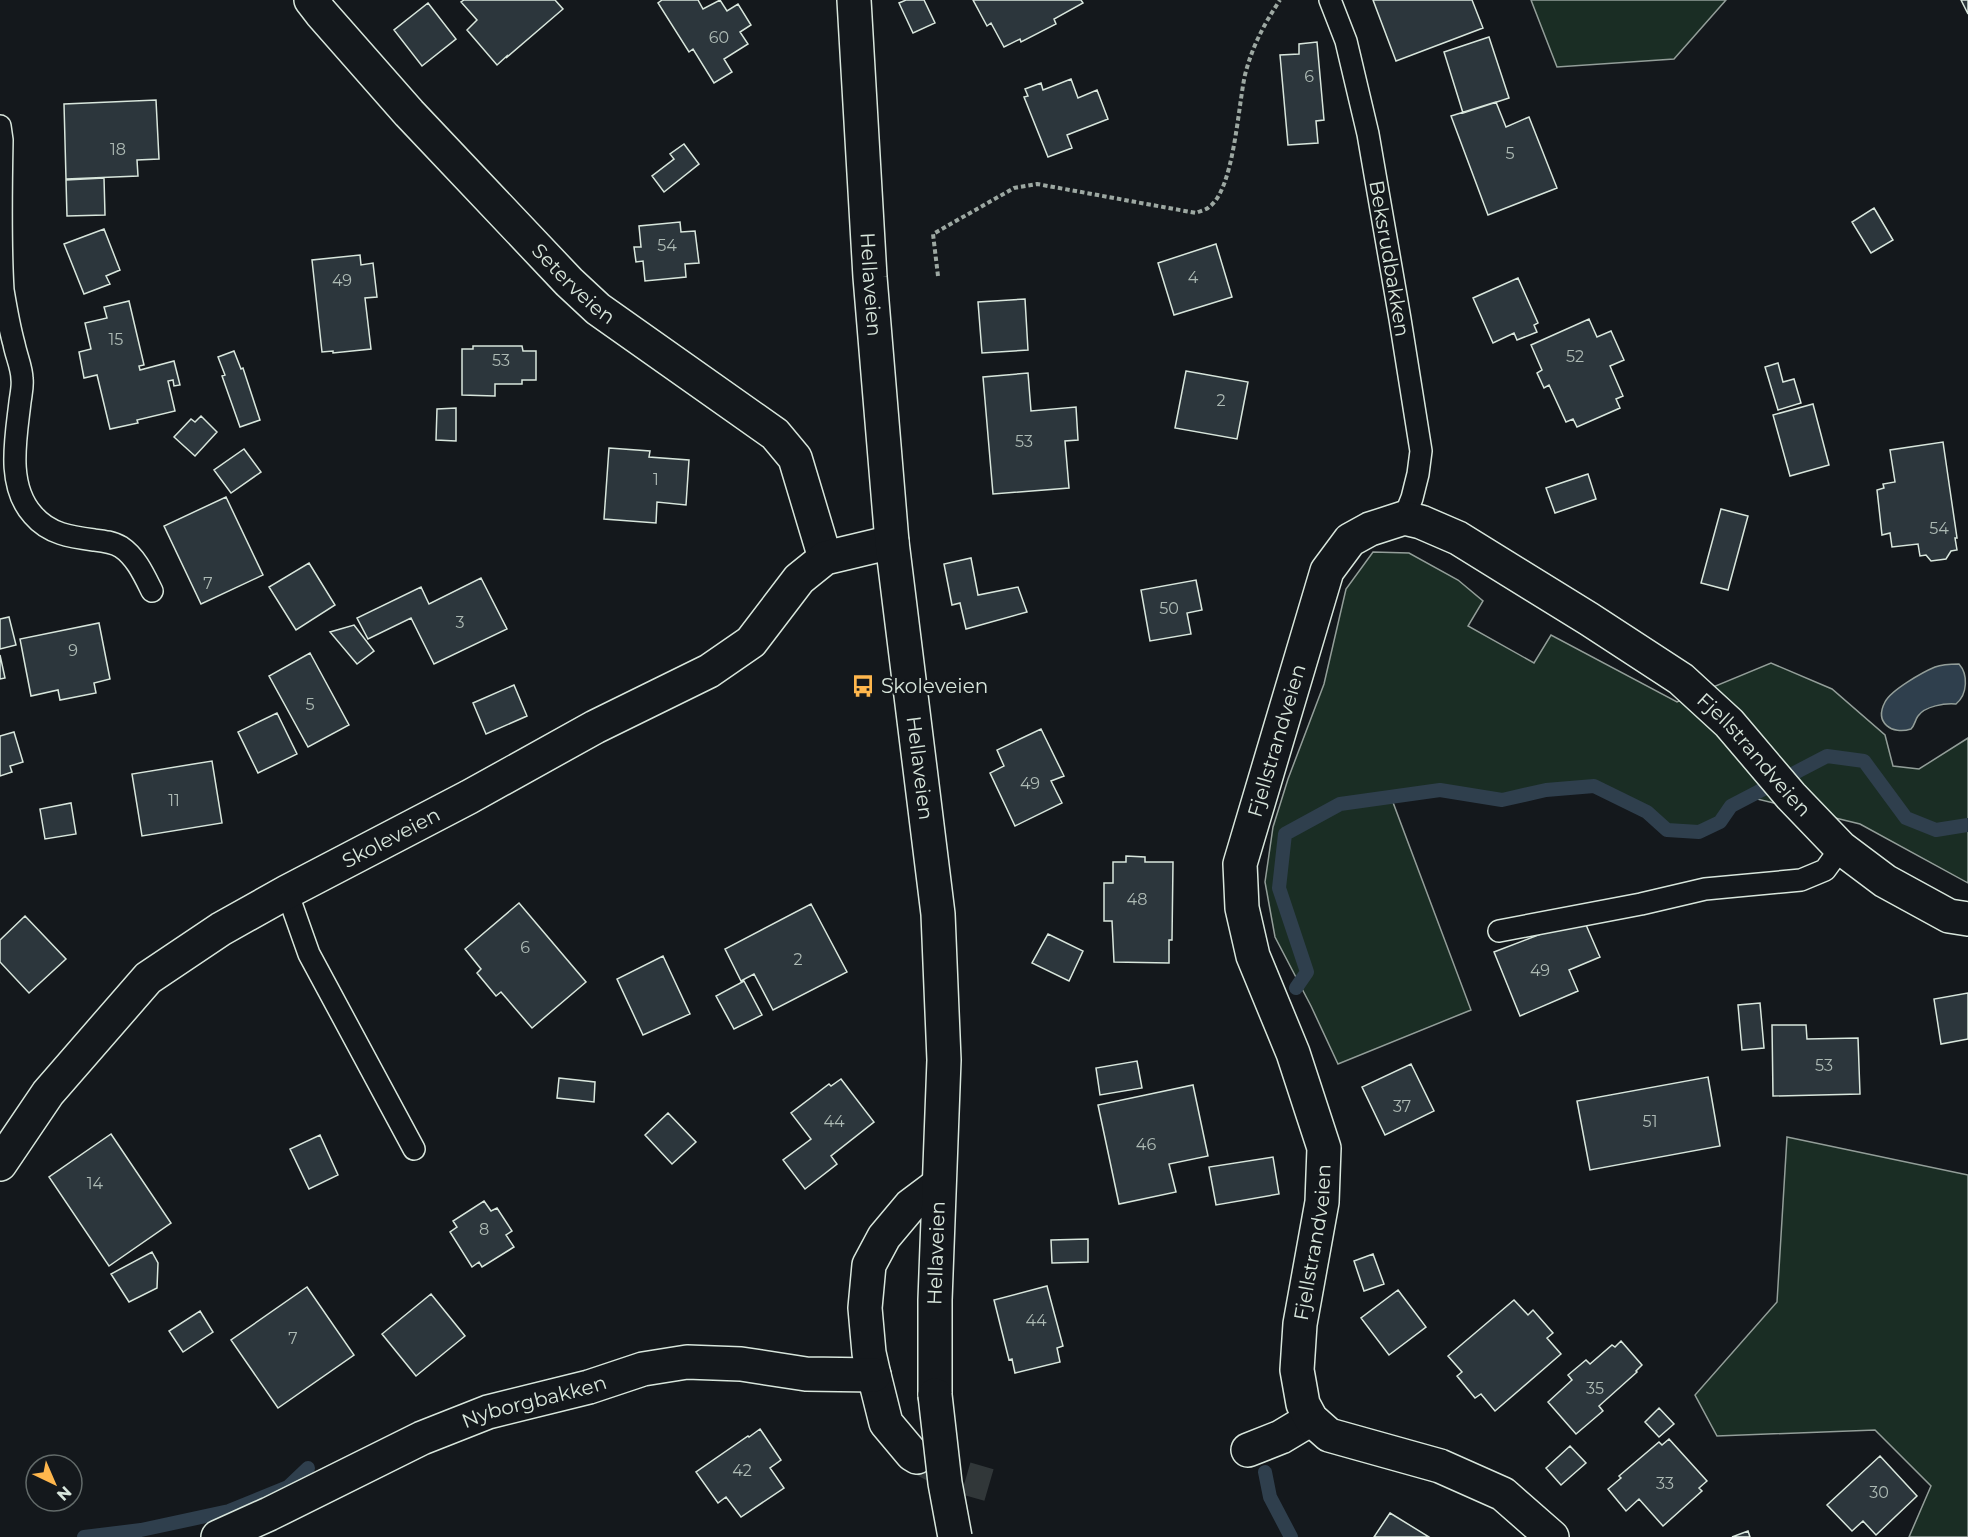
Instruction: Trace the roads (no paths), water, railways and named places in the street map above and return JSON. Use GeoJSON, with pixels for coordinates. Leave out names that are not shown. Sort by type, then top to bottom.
{"type":"FeatureCollection","features":[{"type":"Feature","properties":{"kind":"street","name":"Seterveien"},"geometry":{"type":"LineString","coordinates":[[311,0],[409,113],[569,282],[598,309],[775,434],[795,458],[825,558]]}},
{"type":"Feature","properties":{"kind":"street","name":"Hellaveien"},"geometry":{"type":"LineString","coordinates":[[854,0],[870,288],[892,542],[938,914],[944,1060],[934,1300],[935,1395],[945,1484],[955,1537]]}},
{"type":"Feature","properties":{"kind":"street","name":"Fjellstrandveien"},"geometry":{"type":"LineString","coordinates":[[1311,1419],[1303,1404],[1298,1370],[1300,1324],[1322,1202],[1324,1148],[1293,1053],[1253,956],[1242,908],[1239,864],[1327,571],[1350,540],[1370,529],[1404,518],[1422,522],[1458,538],[1681,678],[1729,723],[1782,785],[1841,848],[1885,881],[1949,916],[1968,919]]}},
{"type":"Feature","properties":{"kind":"street","name":"Skoleveien"},"geometry":{"type":"LineString","coordinates":[[0,1164],[48,1093],[148,978],[221,929],[287,892],[469,797],[595,727],[709,671],[751,642],[799,579],[825,558],[892,542]]}},
{"type":"Feature","properties":{"kind":"street"},"geometry":{"type":"LineString","coordinates":[[917,1457],[886,1423],[869,1353],[865,1308],[869,1265],[884,1237],[910,1206],[938,1185]]}},
{"type":"Feature","properties":{"kind":"street","name":"Nyborgbakken"},"geometry":{"type":"LineString","coordinates":[[218,1537],[422,1438],[488,1412],[589,1387],[643,1369],[687,1362],[741,1364],[806,1374],[874,1375]]}},
{"type":"Feature","properties":{"kind":"street"},"geometry":{"type":"LineString","coordinates":[[1248,1450],[1281,1437],[1311,1419],[1329,1435],[1440,1466],[1503,1494],[1552,1537]]}},
{"type":"Feature","properties":{"kind":"lane","name":"Beksrudbakken"},"geometry":{"type":"LineString","coordinates":[[1330,0],[1346,41],[1368,134],[1421,451],[1414,490],[1404,518]]}},
{"type":"Feature","properties":{"kind":"lane"},"geometry":{"type":"LineString","coordinates":[[0,126],[3,288],[9,327],[22,378],[15,449],[18,490],[23,503],[33,516],[59,534],[109,542],[120,546],[139,567],[152,591]]}},
{"type":"Feature","properties":{"kind":"lane"},"geometry":{"type":"LineString","coordinates":[[1499,932],[1705,889],[1801,880],[1825,870],[1841,848]]}},
{"type":"Feature","properties":{"kind":"lane"},"geometry":{"type":"LineString","coordinates":[[287,892],[309,954],[414,1149]]}},
{"type":"Feature","properties":{"kind":"water"},"geometry":{"type":"Polygon","coordinates":[[[1959,664],[1964,673],[1965,690],[1956,704],[1941,705],[1925,710],[1918,716],[1911,729],[1897,730],[1887,726],[1883,721],[1882,709],[1888,697],[1915,677],[1935,667],[1959,664]]]}},
{"type":"Feature","properties":{"kind":"waterway"},"geometry":{"type":"LineString","coordinates":[[1296,988],[1307,972],[1279,888],[1285,834],[1340,804],[1440,790],[1502,800],[1546,790],[1594,786],[1647,812],[1667,830],[1699,832],[1720,822],[1731,806],[1827,756],[1864,761],[1906,818],[1936,830],[1968,825]]}},
{"type":"Feature","properties":{"kind":"waterway"},"geometry":{"type":"LineString","coordinates":[[84,1537],[141,1530],[229,1511],[288,1487],[308,1468]]}},
{"type":"Feature","properties":{"kind":"waterway"},"geometry":{"type":"LineString","coordinates":[[1265,1472],[1270,1497],[1291,1537]]}},
{"type":"Feature","properties":{"kind":"tunnel"},"geometry":{"type":"LineString","coordinates":[[921,1459],[951,1474],[989,1485]]}},
{"type":"Feature","properties":{"kind":"place","name":"Skoleveien"},"geometry":{"type":"Point","coordinates":[863,686]}}]}
